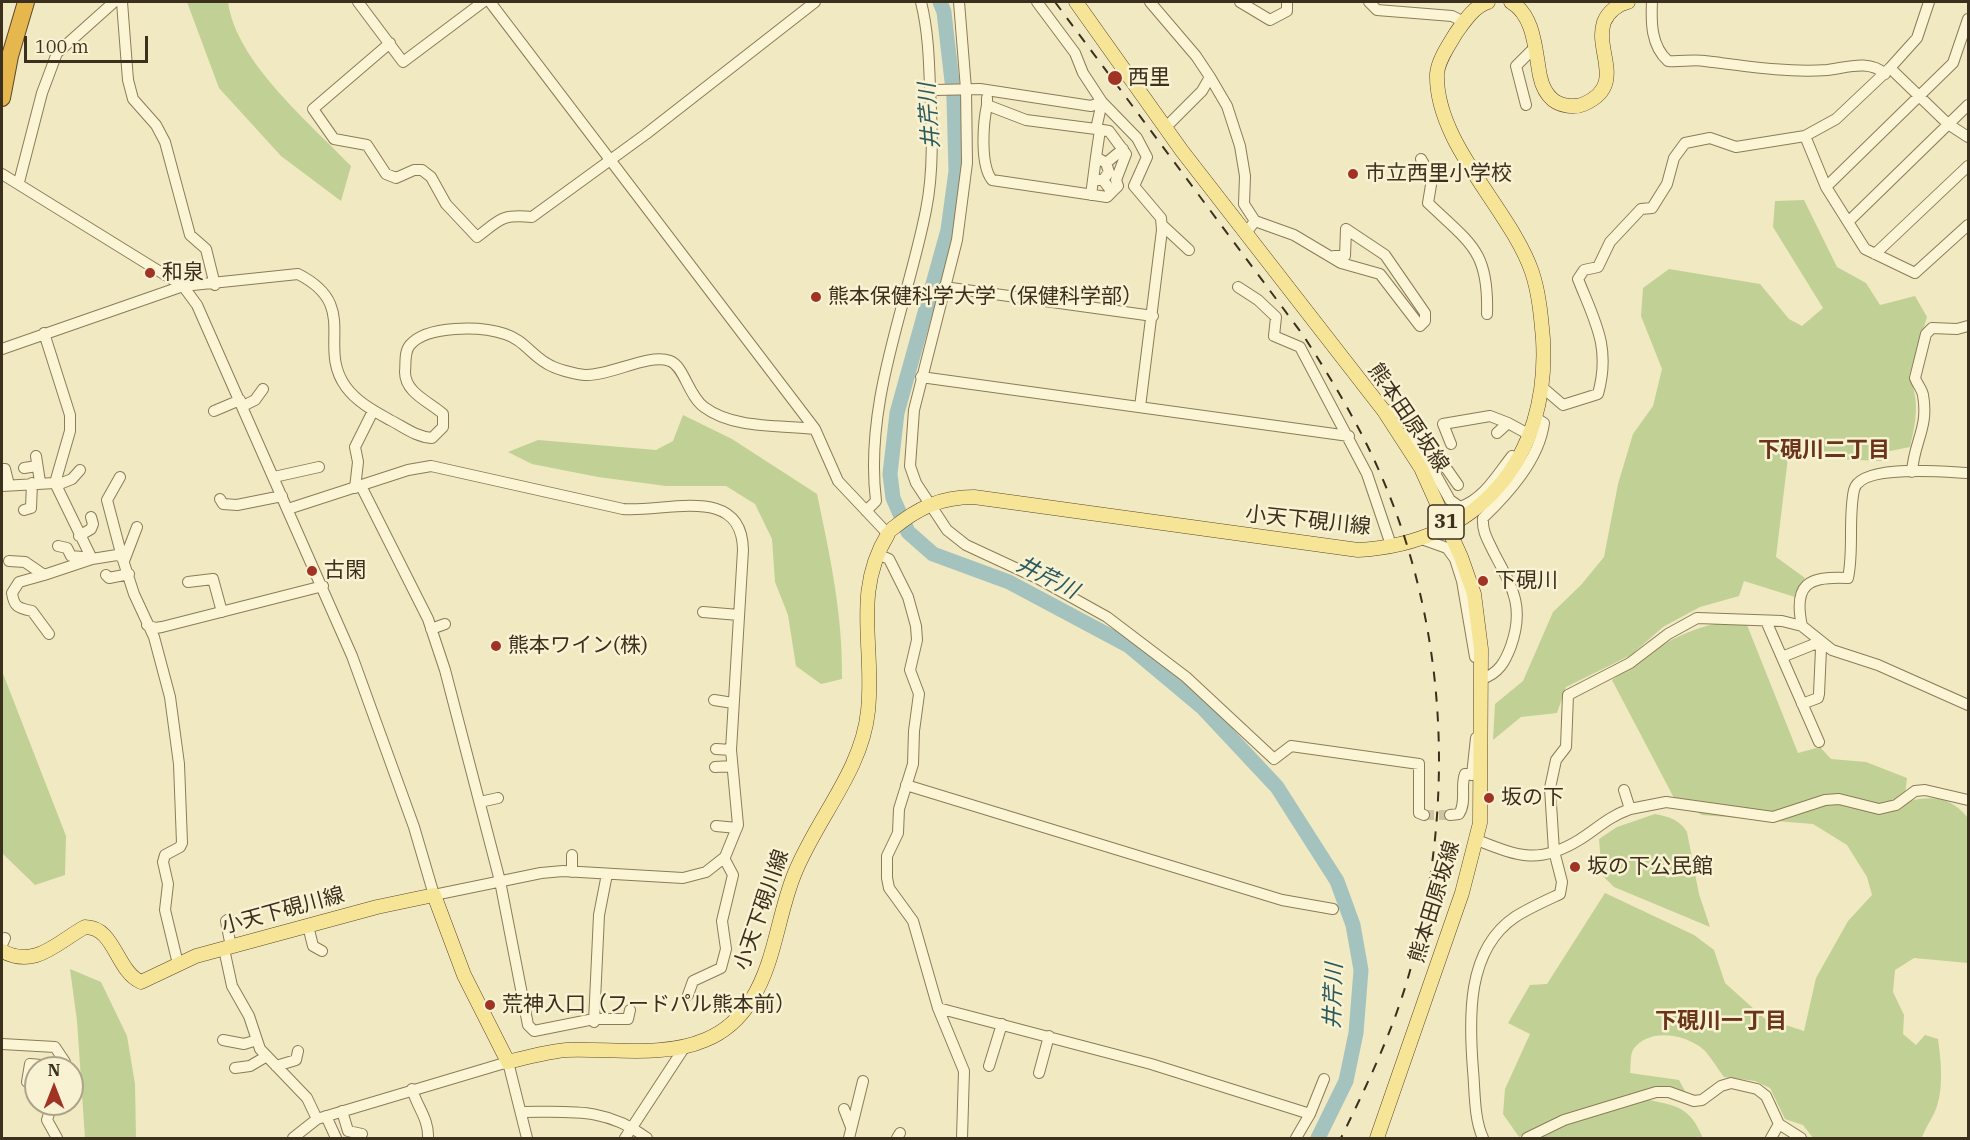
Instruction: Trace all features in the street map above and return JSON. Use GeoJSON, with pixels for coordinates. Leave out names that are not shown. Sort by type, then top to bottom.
{"type":"FeatureCollection","features":[{"type":"Feature","properties":{"kind":"highway"},"geometry":{"type":"LineString","coordinates":[[2,43],[18,2]]}},
{"type":"Feature","properties":{"kind":"highway"},"geometry":{"type":"LineString","coordinates":[[2,98],[10,56],[26,2]]}},
{"type":"Feature","properties":{"kind":"main road","name":"熊本田原坂線"},"geometry":{"type":"LineString","coordinates":[[1076,2],[1166,127],[1384,411],[1421,468],[1448,526],[1474,594],[1481,649],[1482,679],[1478,737],[1482,794],[1477,840],[1382,1138]]}},
{"type":"Feature","properties":{"kind":"main road","name":"小天下硯川線"},"geometry":{"type":"LineString","coordinates":[[508,1062],[564,1050],[686,1045],[705,1040],[724,1030],[741,1015],[752,1000],[767,966],[794,874],[806,846],[851,768],[868,713],[870,684],[867,587],[877,554],[892,529],[926,505],[954,497],[974,497],[1333,549],[1369,550],[1419,538],[1448,526],[1475,509],[1504,480],[1518,460],[1536,418],[1544,361],[1542,322],[1532,271],[1522,249],[1464,156],[1440,100],[1437,72],[1442,56],[1464,22],[1476,9],[1488,2]]}},
{"type":"Feature","properties":{"kind":"main road"},"geometry":{"type":"LineString","coordinates":[[1511,2],[1521,8],[1528,20],[1546,92],[1555,101],[1570,106],[1581,106],[1602,90],[1607,78],[1602,33],[1604,21],[1613,9],[1628,2]]}},
{"type":"Feature","properties":{"kind":"main road","name":"小天下硯川線"},"geometry":{"type":"LineString","coordinates":[[3,944],[14,957],[36,956],[85,927],[94,927],[103,932],[132,978],[141,982],[148,981],[178,964],[227,948],[434,895]]}},
{"type":"Feature","properties":{"kind":"main road"},"geometry":{"type":"LineString","coordinates":[[434,895],[464,975],[508,1062]]}},
{"type":"Feature","properties":{"kind":"street"},"geometry":{"type":"LineString","coordinates":[[19,182],[42,93],[57,53],[114,2]]}},
{"type":"Feature","properties":{"kind":"street"},"geometry":{"type":"LineString","coordinates":[[122,2],[128,80],[133,99],[156,125],[165,142],[190,235],[206,249],[215,285]]}},
{"type":"Feature","properties":{"kind":"street"},"geometry":{"type":"LineString","coordinates":[[358,2],[403,62],[483,2]]}},
{"type":"Feature","properties":{"kind":"street"},"geometry":{"type":"LineString","coordinates":[[490,2],[815,429],[838,481],[866,511],[892,529]]}},
{"type":"Feature","properties":{"kind":"street"},"geometry":{"type":"LineString","coordinates":[[390,43],[313,109],[334,139],[367,145],[386,174],[396,178],[414,170],[422,170],[431,177],[446,204],[477,237],[495,220],[519,216],[532,217],[646,134],[815,2]]}},
{"type":"Feature","properties":{"kind":"street"},"geometry":{"type":"LineString","coordinates":[[866,511],[876,501],[873,445],[879,405],[926,210],[932,163],[928,36],[921,2]]}},
{"type":"Feature","properties":{"kind":"street"},"geometry":{"type":"LineString","coordinates":[[959,2],[967,163],[957,240],[914,410],[910,466],[926,505],[947,530],[966,545],[1037,578],[1107,617],[1132,634],[1186,676],[1274,759],[1291,746],[1419,764],[1419,813],[1424,814]]}},
{"type":"Feature","properties":{"kind":"street"},"geometry":{"type":"LineString","coordinates":[[1037,2],[1075,53],[1083,74],[1102,102],[1137,138],[1146,151],[1147,157],[1134,186],[1161,218],[1162,225],[1153,316],[1140,407]]}},
{"type":"Feature","properties":{"kind":"street"},"geometry":{"type":"LineString","coordinates":[[1150,2],[1196,56],[1227,106],[1240,146],[1245,176],[1244,204],[1255,221],[1294,235],[1341,262],[1380,274],[1411,318],[1420,326],[1425,321],[1425,313],[1385,255],[1346,229],[1345,256],[1332,256]]}},
{"type":"Feature","properties":{"kind":"street"},"geometry":{"type":"LineString","coordinates":[[1240,2],[1270,20],[1287,11],[1287,2]]}},
{"type":"Feature","properties":{"kind":"street"},"geometry":{"type":"LineString","coordinates":[[1369,2],[1377,10],[1452,16],[1464,22]]}},
{"type":"Feature","properties":{"kind":"street"},"geometry":{"type":"LineString","coordinates":[[1652,2],[1652,28],[1657,45],[1668,61],[1705,61],[1727,66],[1823,70],[1863,65],[1874,67],[1887,71],[1948,124],[1968,137]]}},
{"type":"Feature","properties":{"kind":"street"},"geometry":{"type":"LineString","coordinates":[[1542,387],[1563,405],[1598,394],[1604,371],[1601,337],[1578,279],[1584,270],[1598,267],[1610,242],[1641,209],[1652,208],[1667,184],[1674,158],[1685,143],[1710,138],[1736,147],[1805,136],[1836,119],[1887,71],[1917,38],[1929,2]]}},
{"type":"Feature","properties":{"kind":"street"},"geometry":{"type":"LineString","coordinates":[[1826,187],[1953,63],[1968,19]]}},
{"type":"Feature","properties":{"kind":"street"},"geometry":{"type":"LineString","coordinates":[[1526,105],[1516,66],[1535,47]]}},
{"type":"Feature","properties":{"kind":"street"},"geometry":{"type":"LineString","coordinates":[[1166,127],[1202,91],[1210,77]]}},
{"type":"Feature","properties":{"kind":"street"},"geometry":{"type":"LineString","coordinates":[[936,90],[988,91],[1091,106],[1102,102]]}},
{"type":"Feature","properties":{"kind":"street"},"geometry":{"type":"LineString","coordinates":[[987,105],[1026,120],[1109,131],[1126,154],[1125,162],[1116,180],[1118,186],[1107,197],[992,180],[987,174],[983,127],[988,91]]}},
{"type":"Feature","properties":{"kind":"street"},"geometry":{"type":"LineString","coordinates":[[1091,195],[1098,180],[1109,172],[1101,160],[1098,129],[1102,102]]}},
{"type":"Feature","properties":{"kind":"street"},"geometry":{"type":"LineString","coordinates":[[1848,222],[1968,105]]}},
{"type":"Feature","properties":{"kind":"street"},"geometry":{"type":"LineString","coordinates":[[1805,136],[1826,187],[1865,249],[1915,273],[1968,225]]}},
{"type":"Feature","properties":{"kind":"street"},"geometry":{"type":"LineString","coordinates":[[1101,160],[1123,149]]}},
{"type":"Feature","properties":{"kind":"street"},"geometry":{"type":"LineString","coordinates":[[1421,159],[1432,178],[1428,203],[1475,248],[1488,291],[1487,314]]}},
{"type":"Feature","properties":{"kind":"street"},"geometry":{"type":"LineString","coordinates":[[1875,254],[1968,166]]}},
{"type":"Feature","properties":{"kind":"street"},"geometry":{"type":"LineString","coordinates":[[2,174],[19,182],[183,286],[205,319],[352,656],[414,827],[434,895],[541,873],[607,874],[651,871],[697,876],[716,866],[724,858],[732,846],[737,828],[731,750],[742,539],[740,528],[733,520],[717,508],[703,504],[642,511],[623,509],[431,466],[408,470],[288,509]]}},
{"type":"Feature","properties":{"kind":"street"},"geometry":{"type":"LineString","coordinates":[[1098,180],[1112,192]]}},
{"type":"Feature","properties":{"kind":"street"},"geometry":{"type":"LineString","coordinates":[[1246,233],[1255,221]]}},
{"type":"Feature","properties":{"kind":"street"},"geometry":{"type":"LineString","coordinates":[[1162,225],[1189,250]]}},
{"type":"Feature","properties":{"kind":"street"},"geometry":{"type":"LineString","coordinates":[[2,349],[183,286],[215,285],[275,275],[298,274],[314,282],[327,296],[334,321],[335,361],[344,385],[356,399],[373,411],[422,437],[432,438],[443,427],[443,414],[420,399],[405,377],[406,351],[410,345],[428,333],[486,330],[507,334],[546,364],[584,375],[607,373],[662,359],[673,362],[680,369],[689,392],[704,407],[727,419],[815,429]]}},
{"type":"Feature","properties":{"kind":"street"},"geometry":{"type":"LineString","coordinates":[[944,287],[1153,316]]}},
{"type":"Feature","properties":{"kind":"street"},"geometry":{"type":"LineString","coordinates":[[1238,287],[1258,300],[1276,317],[1274,336],[1300,347],[1349,436],[1381,510],[1391,545]]}},
{"type":"Feature","properties":{"kind":"street"},"geometry":{"type":"LineString","coordinates":[[1912,472],[1914,452],[1925,426],[1923,392],[1916,378],[1926,334],[1932,328],[1957,329],[1968,326]]}},
{"type":"Feature","properties":{"kind":"street"},"geometry":{"type":"LineString","coordinates":[[44,333],[70,415],[70,430],[56,484],[89,560]]}},
{"type":"Feature","properties":{"kind":"street"},"geometry":{"type":"LineString","coordinates":[[921,377],[1349,436]]}},
{"type":"Feature","properties":{"kind":"street"},"geometry":{"type":"LineString","coordinates":[[214,411],[255,400],[262,389]]}},
{"type":"Feature","properties":{"kind":"street"},"geometry":{"type":"LineString","coordinates":[[1384,411],[1394,410],[1414,424],[1458,485]]}},
{"type":"Feature","properties":{"kind":"street"},"geometry":{"type":"LineString","coordinates":[[373,411],[355,447],[358,462],[358,487],[438,632],[472,754],[480,802],[494,834],[500,881],[528,1025],[534,1031],[561,1024],[628,1019],[630,1010]]}},
{"type":"Feature","properties":{"kind":"street"},"geometry":{"type":"LineString","coordinates":[[1414,424],[1411,431],[1450,500],[1460,507],[1472,503],[1482,494],[1528,434],[1490,416],[1443,424],[1451,444]]}},
{"type":"Feature","properties":{"kind":"street"},"geometry":{"type":"LineString","coordinates":[[1482,679],[1494,675],[1501,668],[1516,632],[1518,618],[1516,596],[1482,530],[1482,518],[1515,483],[1533,455],[1544,423],[1536,418]]}},
{"type":"Feature","properties":{"kind":"street"},"geometry":{"type":"LineString","coordinates":[[1497,434],[1508,423]]}},
{"type":"Feature","properties":{"kind":"street"},"geometry":{"type":"LineString","coordinates":[[24,468],[37,461],[31,508],[24,510]]}},
{"type":"Feature","properties":{"kind":"street"},"geometry":{"type":"LineString","coordinates":[[274,477],[319,467]]}},
{"type":"Feature","properties":{"kind":"street"},"geometry":{"type":"LineString","coordinates":[[2,469],[8,474],[5,486],[56,484],[72,479],[80,470]]}},
{"type":"Feature","properties":{"kind":"street"},"geometry":{"type":"LineString","coordinates":[[1802,626],[1798,600],[1801,590],[1811,580],[1823,577],[1848,578],[1856,485],[1863,478],[1878,473],[1968,472]]}},
{"type":"Feature","properties":{"kind":"street"},"geometry":{"type":"LineString","coordinates":[[120,477],[107,500],[134,594],[147,624],[169,695],[179,764],[182,843],[180,847],[165,855],[163,862],[168,884],[165,910],[178,964]]}},
{"type":"Feature","properties":{"kind":"street"},"geometry":{"type":"LineString","coordinates":[[220,500],[223,504],[237,505],[282,496]]}},
{"type":"Feature","properties":{"kind":"street"},"geometry":{"type":"LineString","coordinates":[[79,536],[91,529],[93,524],[91,517]]}},
{"type":"Feature","properties":{"kind":"street"},"geometry":{"type":"LineString","coordinates":[[123,559],[137,527]]}},
{"type":"Feature","properties":{"kind":"street"},"geometry":{"type":"LineString","coordinates":[[1419,538],[1447,548],[1455,559],[1462,580],[1467,622],[1474,645],[1478,737],[1472,775],[1465,774],[1463,779],[1462,810],[1459,814],[1450,815]]}},
{"type":"Feature","properties":{"kind":"street"},"geometry":{"type":"LineString","coordinates":[[58,546],[67,548],[71,556],[89,560]]}},
{"type":"Feature","properties":{"kind":"street"},"geometry":{"type":"LineString","coordinates":[[877,554],[889,559],[908,597],[916,626],[917,640],[910,670],[919,694],[914,731],[913,764],[899,809],[898,833],[887,856],[887,878],[889,888],[913,921],[938,1008],[964,1071],[962,1138]]}},
{"type":"Feature","properties":{"kind":"street"},"geometry":{"type":"LineString","coordinates":[[49,634],[32,611],[18,608],[14,604],[12,593],[19,582],[89,560],[117,555],[123,559]]}},
{"type":"Feature","properties":{"kind":"street"},"geometry":{"type":"LineString","coordinates":[[9,561],[25,562],[44,575]]}},
{"type":"Feature","properties":{"kind":"street"},"geometry":{"type":"LineString","coordinates":[[106,575],[109,578],[129,574]]}},
{"type":"Feature","properties":{"kind":"street"},"geometry":{"type":"LineString","coordinates":[[188,582],[213,579],[222,612]]}},
{"type":"Feature","properties":{"kind":"street"},"geometry":{"type":"LineString","coordinates":[[147,624],[155,628],[322,585]]}},
{"type":"Feature","properties":{"kind":"street"},"geometry":{"type":"LineString","coordinates":[[703,612],[739,615]]}},
{"type":"Feature","properties":{"kind":"street"},"geometry":{"type":"LineString","coordinates":[[1483,1138],[1477,1113],[1472,1056],[1470,1014],[1474,984],[1484,959],[1501,930],[1514,918],[1560,894],[1562,882],[1554,852],[1550,788],[1556,760],[1566,747],[1568,695],[1630,663],[1668,634],[1697,618],[1782,621],[1802,626],[1832,650],[1878,665],[1968,705]]}},
{"type":"Feature","properties":{"kind":"street"},"geometry":{"type":"LineString","coordinates":[[1766,621],[1819,742]]}},
{"type":"Feature","properties":{"kind":"street"},"geometry":{"type":"LineString","coordinates":[[1782,657],[1818,641]]}},
{"type":"Feature","properties":{"kind":"street"},"geometry":{"type":"LineString","coordinates":[[1802,704],[1818,698],[1821,650],[1818,641]]}},
{"type":"Feature","properties":{"kind":"street"},"geometry":{"type":"LineString","coordinates":[[714,700],[733,703]]}},
{"type":"Feature","properties":{"kind":"street"},"geometry":{"type":"LineString","coordinates":[[716,749],[731,750]]}},
{"type":"Feature","properties":{"kind":"street"},"geometry":{"type":"LineString","coordinates":[[715,766],[732,766]]}},
{"type":"Feature","properties":{"kind":"street"},"geometry":{"type":"LineString","coordinates":[[906,785],[1282,900],[1333,909]]}},
{"type":"Feature","properties":{"kind":"street"},"geometry":{"type":"LineString","coordinates":[[1624,790],[1630,809]]}},
{"type":"Feature","properties":{"kind":"street"},"geometry":{"type":"LineString","coordinates":[[1477,840],[1517,856],[1527,857],[1554,852],[1580,840],[1613,815],[1666,802],[1773,817],[1825,800],[1839,799],[1879,809],[1896,804],[1916,791],[1924,790],[1968,800]]}},
{"type":"Feature","properties":{"kind":"street"},"geometry":{"type":"LineString","coordinates":[[480,802],[498,798]]}},
{"type":"Feature","properties":{"kind":"street"},"geometry":{"type":"LineString","coordinates":[[716,826],[737,828]]}},
{"type":"Feature","properties":{"kind":"street"},"geometry":{"type":"LineString","coordinates":[[572,855],[572,872]]}},
{"type":"Feature","properties":{"kind":"street"},"geometry":{"type":"LineString","coordinates":[[688,995],[693,981],[722,968],[726,958],[722,921],[733,875],[724,858]]}},
{"type":"Feature","properties":{"kind":"street"},"geometry":{"type":"LineString","coordinates":[[594,1021],[599,915],[607,874]]}},
{"type":"Feature","properties":{"kind":"street"},"geometry":{"type":"LineString","coordinates":[[229,919],[226,921],[227,948],[232,986],[249,1016],[260,1049],[307,1098],[336,1138]]}},
{"type":"Feature","properties":{"kind":"street"},"geometry":{"type":"LineString","coordinates":[[308,926],[313,946],[322,951]]}},
{"type":"Feature","properties":{"kind":"street"},"geometry":{"type":"LineString","coordinates":[[938,1008],[1151,1064],[1310,1114]]}},
{"type":"Feature","properties":{"kind":"street"},"geometry":{"type":"LineString","coordinates":[[989,1066],[1002,1024]]}},
{"type":"Feature","properties":{"kind":"street"},"geometry":{"type":"LineString","coordinates":[[1038,1073],[1049,1036]]}},
{"type":"Feature","properties":{"kind":"street"},"geometry":{"type":"LineString","coordinates":[[223,1040],[244,1044],[257,1040]]}},
{"type":"Feature","properties":{"kind":"street"},"geometry":{"type":"LineString","coordinates":[[2,1044],[55,1047],[61,1056]]}},
{"type":"Feature","properties":{"kind":"street"},"geometry":{"type":"LineString","coordinates":[[625,1138],[686,1045]]}},
{"type":"Feature","properties":{"kind":"street"},"geometry":{"type":"LineString","coordinates":[[276,1066],[296,1060],[298,1051]]}},
{"type":"Feature","properties":{"kind":"street"},"geometry":{"type":"LineString","coordinates":[[235,1068],[250,1066],[267,1056]]}},
{"type":"Feature","properties":{"kind":"street"},"geometry":{"type":"LineString","coordinates":[[293,1138],[322,1117],[508,1062],[527,1138]]}},
{"type":"Feature","properties":{"kind":"street"},"geometry":{"type":"LineString","coordinates":[[1296,1138],[1310,1114],[1324,1079]]}},
{"type":"Feature","properties":{"kind":"street"},"geometry":{"type":"LineString","coordinates":[[849,1138],[857,1103],[862,1097],[863,1081]]}},
{"type":"Feature","properties":{"kind":"street"},"geometry":{"type":"LineString","coordinates":[[1532,1137],[1564,1120],[1656,1092],[1669,1092],[1694,1101],[1702,1100],[1721,1086],[1731,1083],[1757,1089],[1766,1096],[1779,1124],[1800,1138]]}},
{"type":"Feature","properties":{"kind":"street"},"geometry":{"type":"LineString","coordinates":[[412,1089],[415,1102],[428,1124],[428,1138]]}},
{"type":"Feature","properties":{"kind":"street"},"geometry":{"type":"LineString","coordinates":[[844,1109],[851,1127]]}},
{"type":"Feature","properties":{"kind":"street"},"geometry":{"type":"LineString","coordinates":[[342,1111],[348,1131],[362,1134]]}},
{"type":"Feature","properties":{"kind":"street"},"geometry":{"type":"LineString","coordinates":[[521,1112],[600,1115],[616,1119],[647,1138]]}},
{"type":"Feature","properties":{"kind":"street"},"geometry":{"type":"LineString","coordinates":[[48,1116],[47,1120],[57,1138]]}},
{"type":"Feature","properties":{"kind":"street"},"geometry":{"type":"LineString","coordinates":[[1771,1138],[1779,1124]]}},
{"type":"Feature","properties":{"kind":"green space"},"geometry":{"type":"Polygon","coordinates":[[[187,2],[228,2],[234,25],[260,69],[296,111],[351,166],[341,201],[281,156],[219,88],[187,2]]]}},
{"type":"Feature","properties":{"kind":"green space"},"geometry":{"type":"Polygon","coordinates":[[[1804,200],[1837,267],[1866,283],[1880,305],[1915,296],[1927,317],[1909,376],[1916,403],[1910,447],[1885,452],[1882,461],[1815,458],[1789,449],[1776,557],[1805,578],[1795,597],[1744,581],[1739,596],[1700,607],[1663,627],[1631,655],[1566,687],[1557,713],[1521,717],[1493,740],[1495,704],[1523,681],[1553,612],[1581,585],[1604,557],[1618,484],[1633,434],[1653,406],[1662,369],[1641,316],[1643,288],[1669,269],[1760,284],[1789,319],[1802,326],[1823,308],[1773,227],[1775,201],[1804,200]]]}},
{"type":"Feature","properties":{"kind":"green space"},"geometry":{"type":"Polygon","coordinates":[[[683,415],[732,439],[817,494],[838,609],[842,679],[821,684],[796,666],[788,615],[775,582],[772,539],[755,504],[726,486],[666,486],[598,477],[532,464],[508,452],[538,440],[656,450],[673,441],[683,415]]]}},
{"type":"Feature","properties":{"kind":"green space"},"geometry":{"type":"Polygon","coordinates":[[[1715,624],[1747,625],[1798,753],[1820,747],[1831,759],[1866,762],[1907,778],[1904,802],[1931,798],[1947,801],[1961,810],[1968,818],[1968,963],[1914,958],[1895,970],[1893,992],[1904,1015],[1903,1034],[1916,1045],[1925,1035],[1938,1039],[1941,1065],[1939,1101],[1922,1138],[1813,1138],[1803,1125],[1785,1119],[1770,1088],[1755,1081],[1724,1077],[1704,1050],[1696,1044],[1667,1035],[1648,1038],[1633,1050],[1630,1073],[1679,1080],[1686,1093],[1672,1089],[1561,1117],[1519,1137],[1503,1114],[1505,1089],[1530,1034],[1508,1023],[1530,985],[1547,984],[1605,893],[1694,935],[1714,950],[1725,983],[1764,1018],[1804,1031],[1816,978],[1848,921],[1872,895],[1867,877],[1847,845],[1813,824],[1702,815],[1674,798],[1612,680],[1673,639],[1715,624]]]}},
{"type":"Feature","properties":{"kind":"green space"},"geometry":{"type":"Polygon","coordinates":[[[2,671],[66,836],[65,875],[35,885],[2,853],[2,671]]]}},
{"type":"Feature","properties":{"kind":"green space"},"geometry":{"type":"Polygon","coordinates":[[[1655,814],[1677,821],[1687,832],[1699,894],[1710,927],[1614,887],[1602,875],[1599,839],[1617,827],[1655,814]]]}},
{"type":"Feature","properties":{"kind":"green space"},"geometry":{"type":"Polygon","coordinates":[[[70,969],[101,982],[127,1036],[135,1084],[136,1138],[85,1138],[84,1056],[79,1056],[70,969]]]}},
{"type":"Feature","properties":{"kind":"green space"},"geometry":{"type":"Polygon","coordinates":[[[1649,1100],[1668,1104],[1688,1114],[1703,1138],[1538,1138],[1554,1129],[1649,1100]]]}},
{"type":"Feature","properties":{"kind":"waterway","name":"井芹川"},"geometry":{"type":"LineString","coordinates":[[940,2],[944,12],[954,99],[956,171],[948,230],[897,413],[890,474],[893,498],[908,532],[933,554],[1009,582],[1129,646],[1203,708],[1277,787],[1337,881],[1353,925],[1361,970],[1356,1033],[1346,1081],[1318,1138]]}},
{"type":"Feature","properties":{"kind":"tunnel"},"geometry":{"type":"LineString","coordinates":[[1424,815],[1450,815]]}},
{"type":"Feature","properties":{"kind":"railway"},"geometry":{"type":"LineString","coordinates":[[1055,2],[1312,349],[1369,449],[1395,510],[1415,573],[1429,638],[1437,704],[1439,770],[1435,836],[1426,902],[1405,989],[1380,1054],[1341,1138]]}},
{"type":"Feature","properties":{"kind":"place","name":"西里"},"geometry":{"type":"Point","coordinates":[1115,78]}},
{"type":"Feature","properties":{"kind":"place","name":"市立西里小学校"},"geometry":{"type":"Point","coordinates":[1353,174]}},
{"type":"Feature","properties":{"kind":"place","name":"和泉"},"geometry":{"type":"Point","coordinates":[150,273]}},
{"type":"Feature","properties":{"kind":"place","name":"熊本保健科学大学（保健科学部）"},"geometry":{"type":"Point","coordinates":[816,297]}},
{"type":"Feature","properties":{"kind":"place","name":"古閑"},"geometry":{"type":"Point","coordinates":[312,571]}},
{"type":"Feature","properties":{"kind":"place","name":"下硯川"},"geometry":{"type":"Point","coordinates":[1483,581]}},
{"type":"Feature","properties":{"kind":"place","name":"熊本ワイン(株)"},"geometry":{"type":"Point","coordinates":[496,646]}},
{"type":"Feature","properties":{"kind":"place","name":"坂の下"},"geometry":{"type":"Point","coordinates":[1489,798]}},
{"type":"Feature","properties":{"kind":"place","name":"坂の下公民館"},"geometry":{"type":"Point","coordinates":[1575,867]}},
{"type":"Feature","properties":{"kind":"place","name":"荒神入口（フードパル熊本前）"},"geometry":{"type":"Point","coordinates":[490,1005]}},
{"type":"Feature","properties":{"kind":"district","name":"下硯川二丁目"},"geometry":{"type":"Point","coordinates":[1824,451]}},
{"type":"Feature","properties":{"kind":"district","name":"下硯川一丁目"},"geometry":{"type":"Point","coordinates":[1721,1022]}}]}
